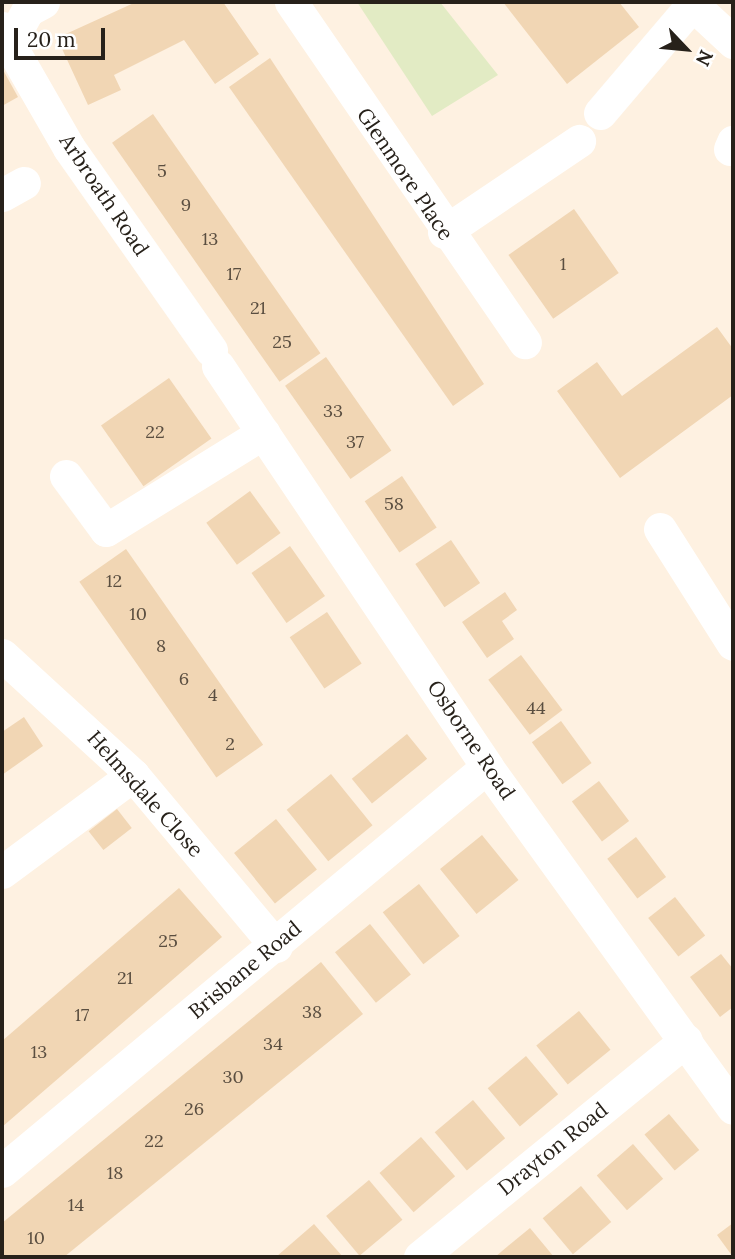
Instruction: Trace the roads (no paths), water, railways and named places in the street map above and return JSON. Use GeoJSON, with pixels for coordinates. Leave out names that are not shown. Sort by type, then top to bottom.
{"type":"FeatureCollection","features":[{"type":"Feature","properties":{"kind":"street"},"geometry":{"type":"LineString","coordinates":[[8,30],[28,10],[43,2]]}},
{"type":"Feature","properties":{"kind":"street","name":"Glenmore Place"},"geometry":{"type":"LineString","coordinates":[[291,2],[444,232],[525,342]]}},
{"type":"Feature","properties":{"kind":"street"},"geometry":{"type":"LineString","coordinates":[[600,113],[691,3],[733,42]]}},
{"type":"Feature","properties":{"kind":"street","name":"Arbroath Road"},"geometry":{"type":"LineString","coordinates":[[8,30],[15,54],[69,148],[214,358]]}},
{"type":"Feature","properties":{"kind":"street"},"geometry":{"type":"LineString","coordinates":[[444,232],[579,141]]}},
{"type":"Feature","properties":{"kind":"street","name":"Osborne Road"},"geometry":{"type":"LineString","coordinates":[[214,358],[487,768],[733,1108]]}},
{"type":"Feature","properties":{"kind":"street"},"geometry":{"type":"LineString","coordinates":[[66,476],[106,530],[263,433]]}},
{"type":"Feature","properties":{"kind":"street"},"geometry":{"type":"LineString","coordinates":[[660,529],[733,644]]}},
{"type":"Feature","properties":{"kind":"street","name":"Helmsdale Close"},"geometry":{"type":"LineString","coordinates":[[2,654],[133,775],[276,946]]}},
{"type":"Feature","properties":{"kind":"street","name":"Brisbane Road"},"geometry":{"type":"LineString","coordinates":[[2,1171],[487,768]]}},
{"type":"Feature","properties":{"kind":"street"},"geometry":{"type":"LineString","coordinates":[[2,872],[133,775]]}},
{"type":"Feature","properties":{"kind":"street","name":"Drayton Road"},"geometry":{"type":"LineString","coordinates":[[420,1257],[686,1040]]}}]}
